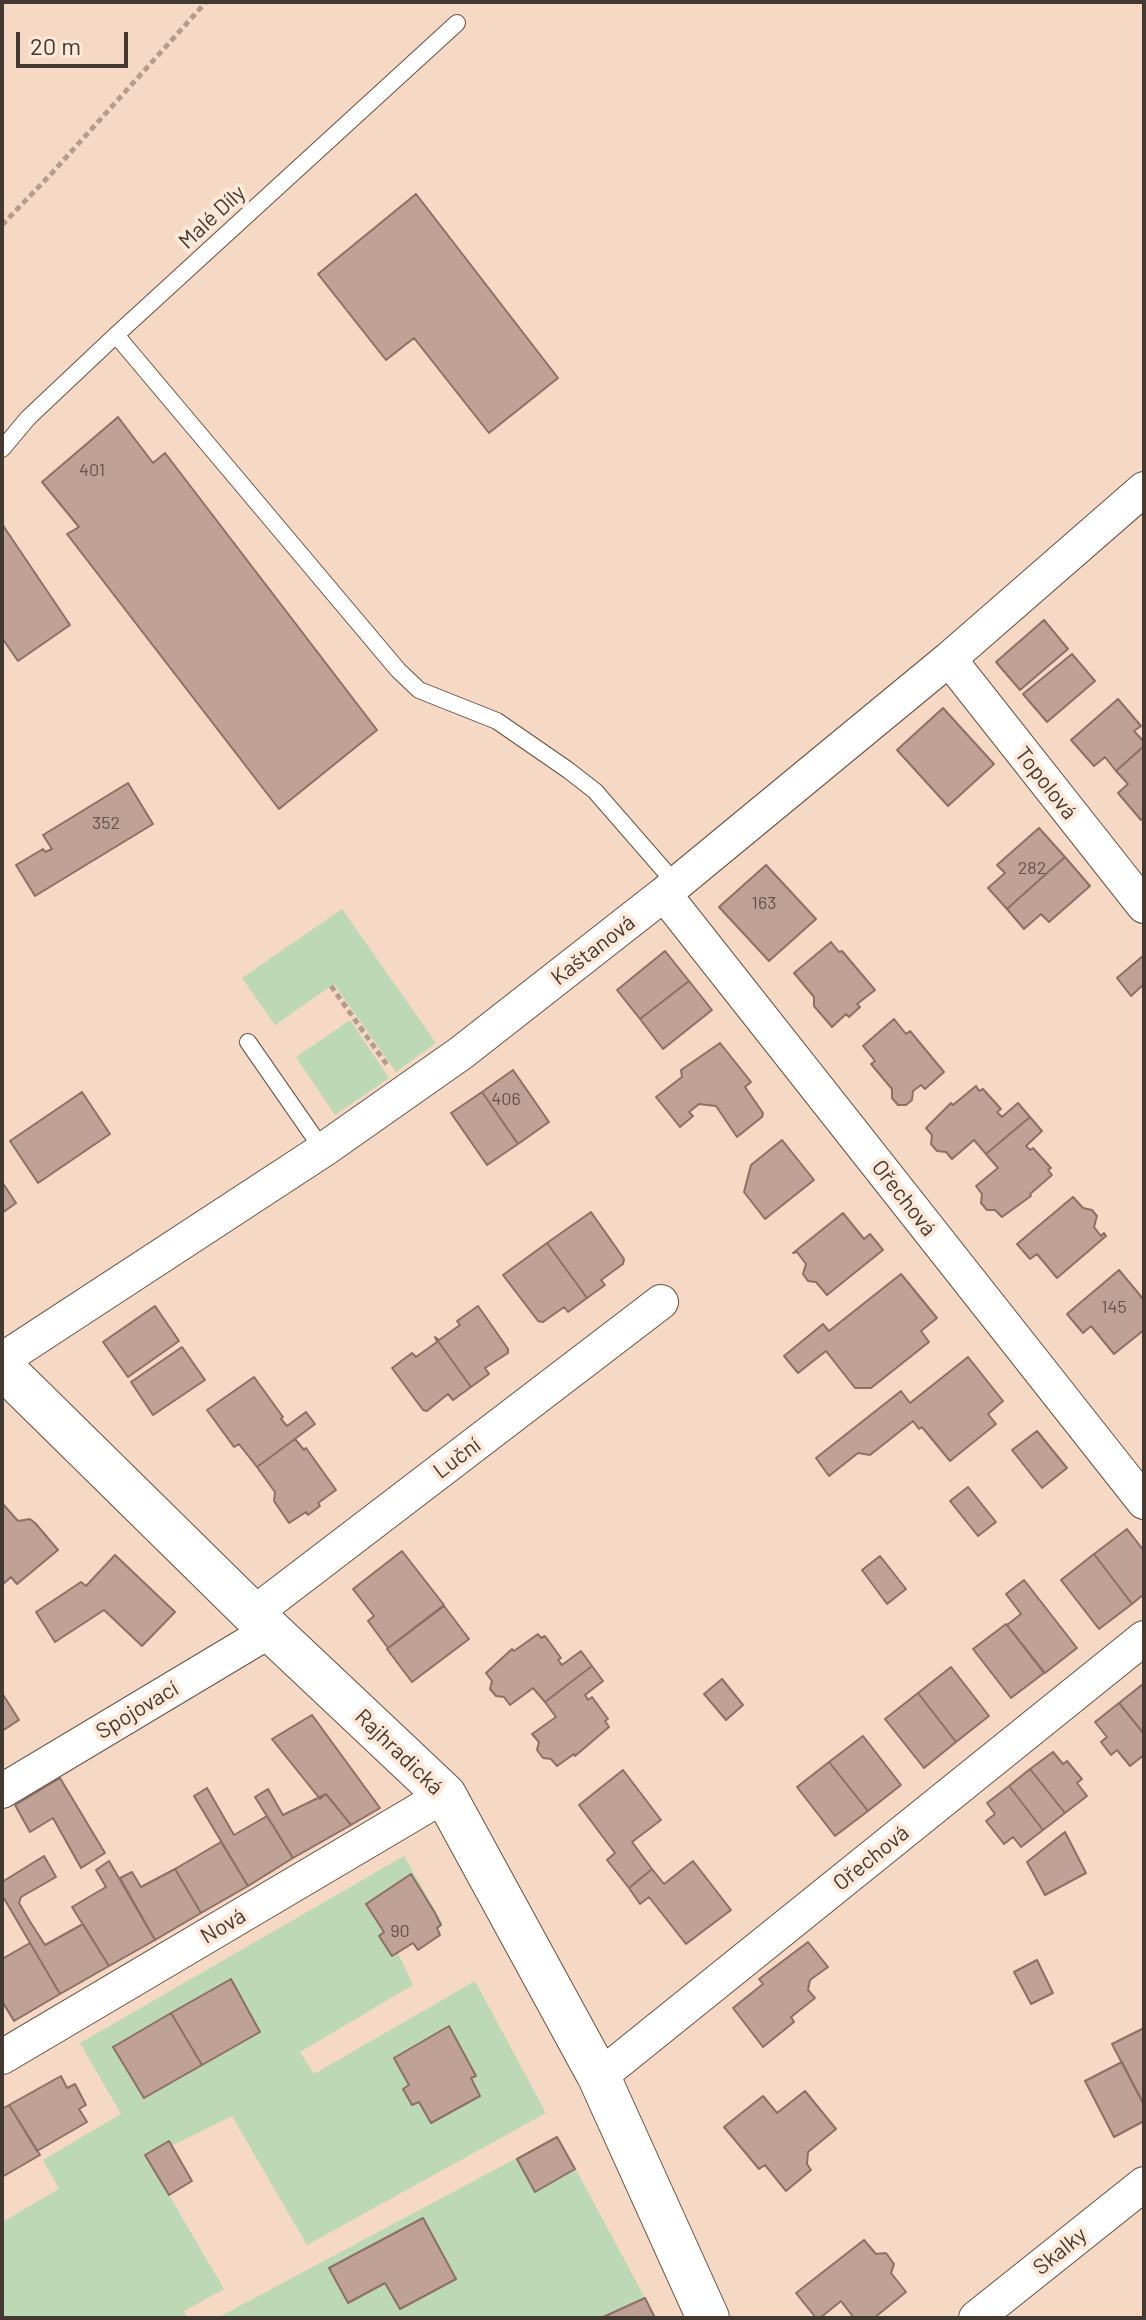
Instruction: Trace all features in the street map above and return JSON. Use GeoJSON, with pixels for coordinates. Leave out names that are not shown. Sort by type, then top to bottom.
{"type":"FeatureCollection","features":[{"type":"Feature","properties":{"kind":"street","name":"Kaštanová"},"geometry":{"type":"LineString","coordinates":[[2,1360],[323,1150],[461,1053],[670,889],[949,659],[1144,489]]}},
{"type":"Feature","properties":{"kind":"street","name":"Topolová"},"geometry":{"type":"LineString","coordinates":[[949,659],[1144,906]]}},
{"type":"Feature","properties":{"kind":"street","name":"Ořechová"},"geometry":{"type":"LineString","coordinates":[[670,889],[1144,1502]]}},
{"type":"Feature","properties":{"kind":"street","name":"Luční"},"geometry":{"type":"LineString","coordinates":[[262,1622],[661,1302]]}},
{"type":"Feature","properties":{"kind":"street","name":"Rajhradická"},"geometry":{"type":"LineString","coordinates":[[2,1367],[262,1622],[445,1795],[599,2077],[708,2318]]}},
{"type":"Feature","properties":{"kind":"street","name":"Spojovací"},"geometry":{"type":"LineString","coordinates":[[2,1791],[262,1622]]}},
{"type":"Feature","properties":{"kind":"street","name":"Ořechová"},"geometry":{"type":"LineString","coordinates":[[599,2077],[1144,1638]]}},
{"type":"Feature","properties":{"kind":"street","name":"Nová"},"geometry":{"type":"LineString","coordinates":[[2,2057],[445,1795]]}},
{"type":"Feature","properties":{"kind":"street","name":"Skalky"},"geometry":{"type":"LineString","coordinates":[[976,2318],[1136,2204]]}},
{"type":"Feature","properties":{"kind":"lane","name":"Malé Díly"},"geometry":{"type":"LineString","coordinates":[[2,449],[28,418],[116,335],[457,23]]}},
{"type":"Feature","properties":{"kind":"lane"},"geometry":{"type":"LineString","coordinates":[[116,335],[398,670],[419,690],[497,721],[595,791],[670,889]]}},
{"type":"Feature","properties":{"kind":"lane"},"geometry":{"type":"LineString","coordinates":[[248,1042],[323,1150]]}},
{"type":"Feature","properties":{"kind":"path"},"geometry":{"type":"LineString","coordinates":[[2,225],[206,2]]}},
{"type":"Feature","properties":{"kind":"path"},"geometry":{"type":"LineString","coordinates":[[331,986],[406,1092]]}},
{"type":"Feature","properties":{"kind":"green space"},"geometry":{"type":"Polygon","coordinates":[[[342,909],[436,1043],[396,1072],[334,984],[275,1025],[242,978],[342,909]]]}},
{"type":"Feature","properties":{"kind":"green space"},"geometry":{"type":"Polygon","coordinates":[[[350,1020],[389,1078],[335,1115],[296,1057],[350,1020]]]}},
{"type":"Feature","properties":{"kind":"green space"},"geometry":{"type":"Polygon","coordinates":[[[404,1856],[443,1924],[411,1875],[366,1904],[384,1932],[379,1936],[392,1956],[398,1953],[413,1985],[300,2052],[314,2074],[475,1981],[546,2113],[307,2245],[232,2116],[146,2156],[224,2289],[184,2311],[187,2318],[2,2318],[2,2222],[59,2189],[43,2160],[121,2114],[80,2043],[404,1856]]]}},
{"type":"Feature","properties":{"kind":"green space"},"geometry":{"type":"Polygon","coordinates":[[[558,2136],[645,2298],[601,2318],[217,2318],[558,2136]]]}},
{"type":"Feature","properties":{"kind":"building"},"geometry":{"type":"Polygon","coordinates":[[[416,194],[558,378],[489,433],[414,338],[386,360],[318,274],[416,194]]]}},
{"type":"Feature","properties":{"kind":"building"},"geometry":{"type":"Polygon","coordinates":[[[118,417],[153,463],[165,453],[377,730],[279,809],[67,534],[79,527],[42,482],[118,417]]]}},
{"type":"Feature","properties":{"kind":"building"},"geometry":{"type":"Polygon","coordinates":[[[2,524],[70,625],[18,661],[2,638],[2,524]]]}},
{"type":"Feature","properties":{"kind":"building"},"geometry":{"type":"Polygon","coordinates":[[[1044,620],[1068,649],[1020,690],[996,662],[1044,620]]]}},
{"type":"Feature","properties":{"kind":"building"},"geometry":{"type":"Polygon","coordinates":[[[1072,654],[1095,681],[1047,722],[1023,694],[1072,654]]]}},
{"type":"Feature","properties":{"kind":"building"},"geometry":{"type":"Polygon","coordinates":[[[1118,699],[1141,726],[1134,731],[1144,746],[1116,771],[1105,757],[1094,766],[1071,740],[1118,699]]]}},
{"type":"Feature","properties":{"kind":"building"},"geometry":{"type":"Polygon","coordinates":[[[943,708],[994,764],[948,806],[897,750],[943,708]]]}},
{"type":"Feature","properties":{"kind":"building"},"geometry":{"type":"Polygon","coordinates":[[[1144,746],[1144,817],[1141,820],[1118,793],[1128,784],[1116,771],[1144,746]]]}},
{"type":"Feature","properties":{"kind":"building"},"geometry":{"type":"Polygon","coordinates":[[[128,783],[153,824],[35,896],[16,865],[43,849],[45,852],[52,849],[43,835],[128,783]]]}},
{"type":"Feature","properties":{"kind":"building"},"geometry":{"type":"Polygon","coordinates":[[[1039,828],[1065,857],[1007,909],[988,888],[1005,873],[997,865],[1039,828]]]}},
{"type":"Feature","properties":{"kind":"building"},"geometry":{"type":"Polygon","coordinates":[[[1065,857],[1090,886],[1049,922],[1041,914],[1024,929],[1007,909],[1065,857]]]}},
{"type":"Feature","properties":{"kind":"building"},"geometry":{"type":"Polygon","coordinates":[[[766,865],[816,919],[769,961],[719,907],[766,865]]]}},
{"type":"Feature","properties":{"kind":"building"},"geometry":{"type":"Polygon","coordinates":[[[831,942],[875,990],[857,1004],[860,1007],[849,1017],[846,1014],[832,1027],[814,1006],[814,997],[794,973],[831,942]]]}},
{"type":"Feature","properties":{"kind":"building"},"geometry":{"type":"Polygon","coordinates":[[[665,951],[689,981],[640,1019],[617,990],[665,951]]]}},
{"type":"Feature","properties":{"kind":"building"},"geometry":{"type":"Polygon","coordinates":[[[1144,955],[1144,984],[1131,996],[1117,978],[1144,955]]]}},
{"type":"Feature","properties":{"kind":"building"},"geometry":{"type":"Polygon","coordinates":[[[689,981],[712,1010],[663,1049],[640,1019],[689,981]]]}},
{"type":"Feature","properties":{"kind":"building"},"geometry":{"type":"Polygon","coordinates":[[[894,1019],[906,1034],[910,1031],[944,1072],[925,1089],[921,1085],[913,1091],[912,1100],[906,1105],[898,1105],[892,1098],[892,1089],[871,1064],[875,1061],[863,1046],[894,1019]]]}},
{"type":"Feature","properties":{"kind":"building"},"geometry":{"type":"Polygon","coordinates":[[[720,1043],[751,1082],[745,1087],[763,1113],[737,1137],[716,1106],[699,1104],[689,1112],[693,1116],[680,1127],[656,1097],[682,1077],[681,1070],[720,1043]]]}},
{"type":"Feature","properties":{"kind":"building"},"geometry":{"type":"Polygon","coordinates":[[[513,1070],[549,1122],[518,1144],[482,1092],[513,1070]]]}},
{"type":"Feature","properties":{"kind":"building"},"geometry":{"type":"Polygon","coordinates":[[[976,1086],[979,1091],[983,1089],[1001,1109],[997,1112],[1002,1117],[1018,1103],[1030,1117],[986,1154],[974,1140],[952,1159],[931,1144],[932,1135],[926,1128],[951,1103],[953,1105],[976,1086]]]}},
{"type":"Feature","properties":{"kind":"building"},"geometry":{"type":"Polygon","coordinates":[[[82,1092],[110,1134],[38,1183],[10,1141],[82,1092]]]}},
{"type":"Feature","properties":{"kind":"building"},"geometry":{"type":"Polygon","coordinates":[[[482,1092],[518,1144],[487,1165],[451,1113],[482,1092]]]}},
{"type":"Feature","properties":{"kind":"building"},"geometry":{"type":"Polygon","coordinates":[[[1030,1117],[1042,1131],[1026,1146],[1030,1150],[1033,1148],[1051,1168],[1048,1170],[1052,1175],[1031,1196],[1002,1217],[995,1210],[987,1210],[981,1203],[982,1194],[976,1186],[998,1168],[986,1154],[1030,1117]]]}},
{"type":"Feature","properties":{"kind":"building"},"geometry":{"type":"Polygon","coordinates":[[[782,1140],[814,1180],[765,1219],[744,1192],[751,1165],[782,1140]]]}},
{"type":"Feature","properties":{"kind":"building"},"geometry":{"type":"Polygon","coordinates":[[[2,1182],[16,1203],[2,1213],[2,1182]]]}},
{"type":"Feature","properties":{"kind":"building"},"geometry":{"type":"Polygon","coordinates":[[[1073,1197],[1083,1208],[1092,1210],[1097,1216],[1094,1227],[1101,1236],[1104,1233],[1106,1236],[1057,1278],[1037,1254],[1030,1259],[1017,1244],[1073,1197]]]}},
{"type":"Feature","properties":{"kind":"building"},"geometry":{"type":"Polygon","coordinates":[[[591,1212],[624,1259],[623,1264],[601,1280],[605,1285],[587,1298],[547,1243],[591,1212]]]}},
{"type":"Feature","properties":{"kind":"building"},"geometry":{"type":"Polygon","coordinates":[[[843,1213],[864,1239],[870,1234],[883,1250],[827,1295],[816,1282],[808,1281],[803,1274],[806,1264],[797,1252],[793,1253],[843,1213]]]}},
{"type":"Feature","properties":{"kind":"building"},"geometry":{"type":"Polygon","coordinates":[[[547,1243],[587,1298],[568,1312],[564,1307],[543,1322],[538,1321],[503,1275],[547,1243]]]}},
{"type":"Feature","properties":{"kind":"building"},"geometry":{"type":"Polygon","coordinates":[[[1119,1270],[1144,1300],[1144,1330],[1114,1354],[1091,1326],[1083,1333],[1067,1314],[1119,1270]]]}},
{"type":"Feature","properties":{"kind":"building"},"geometry":{"type":"Polygon","coordinates":[[[901,1274],[937,1318],[921,1331],[929,1342],[871,1388],[855,1388],[826,1351],[798,1373],[784,1356],[823,1324],[829,1331],[901,1274]]]}},
{"type":"Feature","properties":{"kind":"building"},"geometry":{"type":"Polygon","coordinates":[[[155,1306],[179,1341],[128,1377],[103,1342],[155,1306]]]}},
{"type":"Feature","properties":{"kind":"building"},"geometry":{"type":"Polygon","coordinates":[[[478,1306],[508,1353],[485,1368],[489,1374],[471,1387],[435,1337],[439,1340],[460,1325],[457,1321],[478,1306]]]}},
{"type":"Feature","properties":{"kind":"building"},"geometry":{"type":"Polygon","coordinates":[[[435,1337],[471,1387],[453,1400],[448,1394],[427,1411],[423,1410],[392,1368],[412,1353],[416,1357],[437,1342],[435,1337]]]}},
{"type":"Feature","properties":{"kind":"building"},"geometry":{"type":"Polygon","coordinates":[[[182,1347],[205,1380],[153,1415],[131,1382],[182,1347]]]}},
{"type":"Feature","properties":{"kind":"building"},"geometry":{"type":"Polygon","coordinates":[[[968,1357],[1003,1401],[988,1414],[996,1424],[950,1461],[922,1427],[919,1429],[913,1421],[870,1455],[858,1453],[829,1476],[816,1458],[901,1391],[910,1403],[968,1357]]]}},
{"type":"Feature","properties":{"kind":"building"},"geometry":{"type":"Polygon","coordinates":[[[254,1377],[287,1426],[306,1412],[315,1424],[257,1467],[239,1444],[234,1447],[207,1410],[254,1377]]]}},
{"type":"Feature","properties":{"kind":"building"},"geometry":{"type":"Polygon","coordinates":[[[1037,1431],[1067,1468],[1042,1488],[1012,1450],[1037,1431]]]}},
{"type":"Feature","properties":{"kind":"building"},"geometry":{"type":"Polygon","coordinates":[[[295,1439],[304,1450],[306,1448],[336,1490],[308,1515],[306,1512],[289,1523],[274,1501],[275,1492],[257,1467],[295,1439]]]}},
{"type":"Feature","properties":{"kind":"building"},"geometry":{"type":"Polygon","coordinates":[[[968,1487],[996,1522],[978,1536],[950,1501],[968,1487]]]}},
{"type":"Feature","properties":{"kind":"building"},"geometry":{"type":"Polygon","coordinates":[[[2,1503],[18,1521],[30,1519],[36,1524],[58,1550],[17,1584],[11,1577],[2,1585],[2,1503]]]}},
{"type":"Feature","properties":{"kind":"building"},"geometry":{"type":"Polygon","coordinates":[[[1127,1529],[1144,1551],[1144,1594],[1132,1604],[1094,1554],[1127,1529]]]}},
{"type":"Feature","properties":{"kind":"building"},"geometry":{"type":"Polygon","coordinates":[[[402,1551],[444,1605],[388,1648],[368,1621],[374,1616],[353,1589],[402,1551]]]}},
{"type":"Feature","properties":{"kind":"building"},"geometry":{"type":"Polygon","coordinates":[[[1094,1554],[1132,1604],[1099,1629],[1061,1580],[1094,1554]]]}},
{"type":"Feature","properties":{"kind":"building"},"geometry":{"type":"Polygon","coordinates":[[[115,1555],[175,1612],[142,1646],[104,1610],[55,1642],[36,1612],[81,1582],[86,1586],[115,1555]]]}},
{"type":"Feature","properties":{"kind":"building"},"geometry":{"type":"Polygon","coordinates":[[[880,1556],[906,1589],[887,1604],[862,1570],[880,1556]]]}},
{"type":"Feature","properties":{"kind":"building"},"geometry":{"type":"Polygon","coordinates":[[[1024,1580],[1077,1648],[1045,1673],[1007,1625],[1021,1614],[1006,1594],[1024,1580]]]}},
{"type":"Feature","properties":{"kind":"building"},"geometry":{"type":"Polygon","coordinates":[[[444,1606],[469,1639],[412,1682],[387,1649],[444,1606]]]}},
{"type":"Feature","properties":{"kind":"building"},"geometry":{"type":"Polygon","coordinates":[[[1006,1624],[1044,1673],[1011,1698],[973,1649],[1006,1624]]]}},
{"type":"Feature","properties":{"kind":"building"},"geometry":{"type":"Polygon","coordinates":[[[538,1634],[541,1638],[545,1636],[561,1658],[558,1660],[562,1665],[581,1651],[592,1666],[545,1702],[533,1688],[510,1705],[504,1697],[496,1696],[490,1689],[492,1681],[486,1673],[512,1649],[514,1651],[538,1634]]]}},
{"type":"Feature","properties":{"kind":"building"},"geometry":{"type":"Polygon","coordinates":[[[592,1666],[603,1681],[585,1695],[588,1700],[592,1697],[608,1719],[605,1721],[609,1727],[575,1756],[557,1766],[551,1759],[543,1758],[537,1750],[539,1742],[532,1734],[556,1717],[545,1702],[592,1666]]]}},
{"type":"Feature","properties":{"kind":"building"},"geometry":{"type":"Polygon","coordinates":[[[951,1667],[989,1716],[956,1742],[918,1693],[951,1667]]]}},
{"type":"Feature","properties":{"kind":"building"},"geometry":{"type":"Polygon","coordinates":[[[722,1679],[743,1705],[726,1720],[704,1694],[722,1679]]]}},
{"type":"Feature","properties":{"kind":"building"},"geometry":{"type":"Polygon","coordinates":[[[1144,1684],[1144,1734],[1119,1703],[1144,1684]]]}},
{"type":"Feature","properties":{"kind":"building"},"geometry":{"type":"Polygon","coordinates":[[[2,1693],[19,1720],[2,1731],[2,1693]]]}},
{"type":"Feature","properties":{"kind":"building"},"geometry":{"type":"Polygon","coordinates":[[[918,1693],[956,1742],[924,1768],[885,1719],[918,1693]]]}},
{"type":"Feature","properties":{"kind":"building"},"geometry":{"type":"Polygon","coordinates":[[[1119,1703],[1144,1734],[1144,1755],[1130,1766],[1117,1750],[1111,1755],[1101,1742],[1107,1737],[1095,1722],[1119,1703]]]}},
{"type":"Feature","properties":{"kind":"building"},"geometry":{"type":"Polygon","coordinates":[[[312,1715],[380,1808],[351,1825],[326,1794],[320,1799],[272,1739],[312,1715]]]}},
{"type":"Feature","properties":{"kind":"building"},"geometry":{"type":"Polygon","coordinates":[[[863,1736],[901,1785],[868,1811],[829,1762],[863,1736]]]}},
{"type":"Feature","properties":{"kind":"building"},"geometry":{"type":"Polygon","coordinates":[[[1053,1752],[1063,1764],[1067,1761],[1082,1779],[1077,1783],[1087,1796],[1065,1813],[1030,1769],[1053,1752]]]}},
{"type":"Feature","properties":{"kind":"building"},"geometry":{"type":"Polygon","coordinates":[[[829,1762],[868,1811],[835,1836],[797,1787],[829,1762]]]}},
{"type":"Feature","properties":{"kind":"building"},"geometry":{"type":"Polygon","coordinates":[[[1030,1769],[1065,1813],[1043,1830],[1009,1786],[1030,1769]]]}},
{"type":"Feature","properties":{"kind":"building"},"geometry":{"type":"Polygon","coordinates":[[[623,1770],[661,1820],[632,1842],[652,1869],[629,1888],[607,1860],[615,1853],[579,1805],[623,1770]]]}},
{"type":"Feature","properties":{"kind":"building"},"geometry":{"type":"Polygon","coordinates":[[[60,1778],[105,1853],[81,1868],[53,1818],[30,1832],[15,1805],[60,1778]]]}},
{"type":"Feature","properties":{"kind":"building"},"geometry":{"type":"Polygon","coordinates":[[[1009,1786],[1043,1830],[1021,1847],[1013,1837],[1004,1844],[986,1821],[995,1814],[987,1803],[1009,1786]]]}},
{"type":"Feature","properties":{"kind":"building"},"geometry":{"type":"Polygon","coordinates":[[[207,1788],[234,1835],[267,1816],[293,1858],[248,1886],[194,1796],[207,1788]]]}},
{"type":"Feature","properties":{"kind":"building"},"geometry":{"type":"Polygon","coordinates":[[[268,1789],[283,1815],[326,1794],[351,1825],[293,1858],[255,1797],[268,1789]]]}},
{"type":"Feature","properties":{"kind":"building"},"geometry":{"type":"Polygon","coordinates":[[[1065,1832],[1086,1873],[1045,1895],[1027,1862],[1065,1832]]]}},
{"type":"Feature","properties":{"kind":"building"},"geometry":{"type":"Polygon","coordinates":[[[221,1842],[248,1886],[201,1913],[175,1869],[221,1842]]]}},
{"type":"Feature","properties":{"kind":"building"},"geometry":{"type":"Polygon","coordinates":[[[44,1856],[56,1877],[21,1897],[19,1903],[29,1920],[45,1945],[83,1924],[109,1966],[60,1994],[2,1895],[2,1882],[44,1856]]]}},
{"type":"Feature","properties":{"kind":"building"},"geometry":{"type":"Polygon","coordinates":[[[109,1861],[155,1940],[109,1966],[72,1907],[106,1887],[96,1870],[109,1861]]]}},
{"type":"Feature","properties":{"kind":"building"},"geometry":{"type":"Polygon","coordinates":[[[693,1861],[731,1910],[686,1944],[649,1897],[640,1904],[629,1888],[652,1869],[664,1884],[693,1861]]]}},
{"type":"Feature","properties":{"kind":"building"},"geometry":{"type":"Polygon","coordinates":[[[175,1869],[201,1913],[155,1940],[120,1878],[132,1872],[141,1887],[175,1869]]]}},
{"type":"Feature","properties":{"kind":"building"},"geometry":{"type":"Polygon","coordinates":[[[411,1874],[441,1925],[437,1928],[440,1935],[418,1950],[413,1943],[392,1956],[379,1936],[384,1932],[366,1904],[411,1874]]]}},
{"type":"Feature","properties":{"kind":"building"},"geometry":{"type":"Polygon","coordinates":[[[808,1942],[828,1967],[810,1980],[808,1990],[815,1998],[791,2017],[794,2022],[763,2047],[733,2008],[763,1984],[759,1979],[808,1942]]]}},
{"type":"Feature","properties":{"kind":"building"},"geometry":{"type":"Polygon","coordinates":[[[30,1943],[60,1994],[14,2021],[2,2001],[2,1959],[30,1943]]]}},
{"type":"Feature","properties":{"kind":"building"},"geometry":{"type":"Polygon","coordinates":[[[1037,1960],[1053,1993],[1031,2004],[1014,1972],[1037,1960]]]}},
{"type":"Feature","properties":{"kind":"building"},"geometry":{"type":"Polygon","coordinates":[[[231,1979],[260,2032],[202,2065],[171,2013],[231,1979]]]}},
{"type":"Feature","properties":{"kind":"building"},"geometry":{"type":"Polygon","coordinates":[[[171,2013],[202,2065],[144,2098],[113,2047],[171,2013]]]}},
{"type":"Feature","properties":{"kind":"building"},"geometry":{"type":"Polygon","coordinates":[[[449,2026],[476,2076],[471,2078],[480,2096],[431,2123],[419,2102],[412,2105],[403,2089],[409,2085],[394,2058],[449,2026]]]}},
{"type":"Feature","properties":{"kind":"building"},"geometry":{"type":"Polygon","coordinates":[[[1144,2028],[1144,2105],[1112,2044],[1144,2028]]]}},
{"type":"Feature","properties":{"kind":"building"},"geometry":{"type":"Polygon","coordinates":[[[1122,2062],[1144,2105],[1144,2121],[1114,2137],[1085,2081],[1122,2062]]]}},
{"type":"Feature","properties":{"kind":"building"},"geometry":{"type":"Polygon","coordinates":[[[61,2076],[67,2088],[75,2084],[86,2105],[79,2109],[87,2122],[37,2151],[9,2105],[61,2076]]]}},
{"type":"Feature","properties":{"kind":"building"},"geometry":{"type":"Polygon","coordinates":[[[805,2091],[836,2129],[808,2152],[807,2164],[811,2170],[786,2191],[765,2165],[759,2169],[724,2127],[763,2096],[777,2113],[805,2091]]]}},
{"type":"Feature","properties":{"kind":"building"},"geometry":{"type":"Polygon","coordinates":[[[9,2105],[40,2155],[2,2177],[2,2109],[9,2105]]]}},
{"type":"Feature","properties":{"kind":"building"},"geometry":{"type":"Polygon","coordinates":[[[557,2137],[575,2169],[535,2192],[517,2159],[557,2137]]]}},
{"type":"Feature","properties":{"kind":"building"},"geometry":{"type":"Polygon","coordinates":[[[169,2141],[192,2181],[169,2195],[145,2155],[169,2141]]]}},
{"type":"Feature","properties":{"kind":"building"},"geometry":{"type":"Polygon","coordinates":[[[423,2218],[456,2279],[400,2309],[385,2283],[348,2303],[329,2268],[423,2218]]]}},
{"type":"Feature","properties":{"kind":"building"},"geometry":{"type":"Polygon","coordinates":[[[864,2240],[876,2254],[886,2253],[894,2264],[891,2273],[906,2292],[874,2318],[854,2318],[841,2301],[816,2318],[796,2293],[864,2240]]]}},
{"type":"Feature","properties":{"kind":"building"},"geometry":{"type":"Polygon","coordinates":[[[645,2298],[655,2318],[601,2318],[645,2298]]]}}]}
